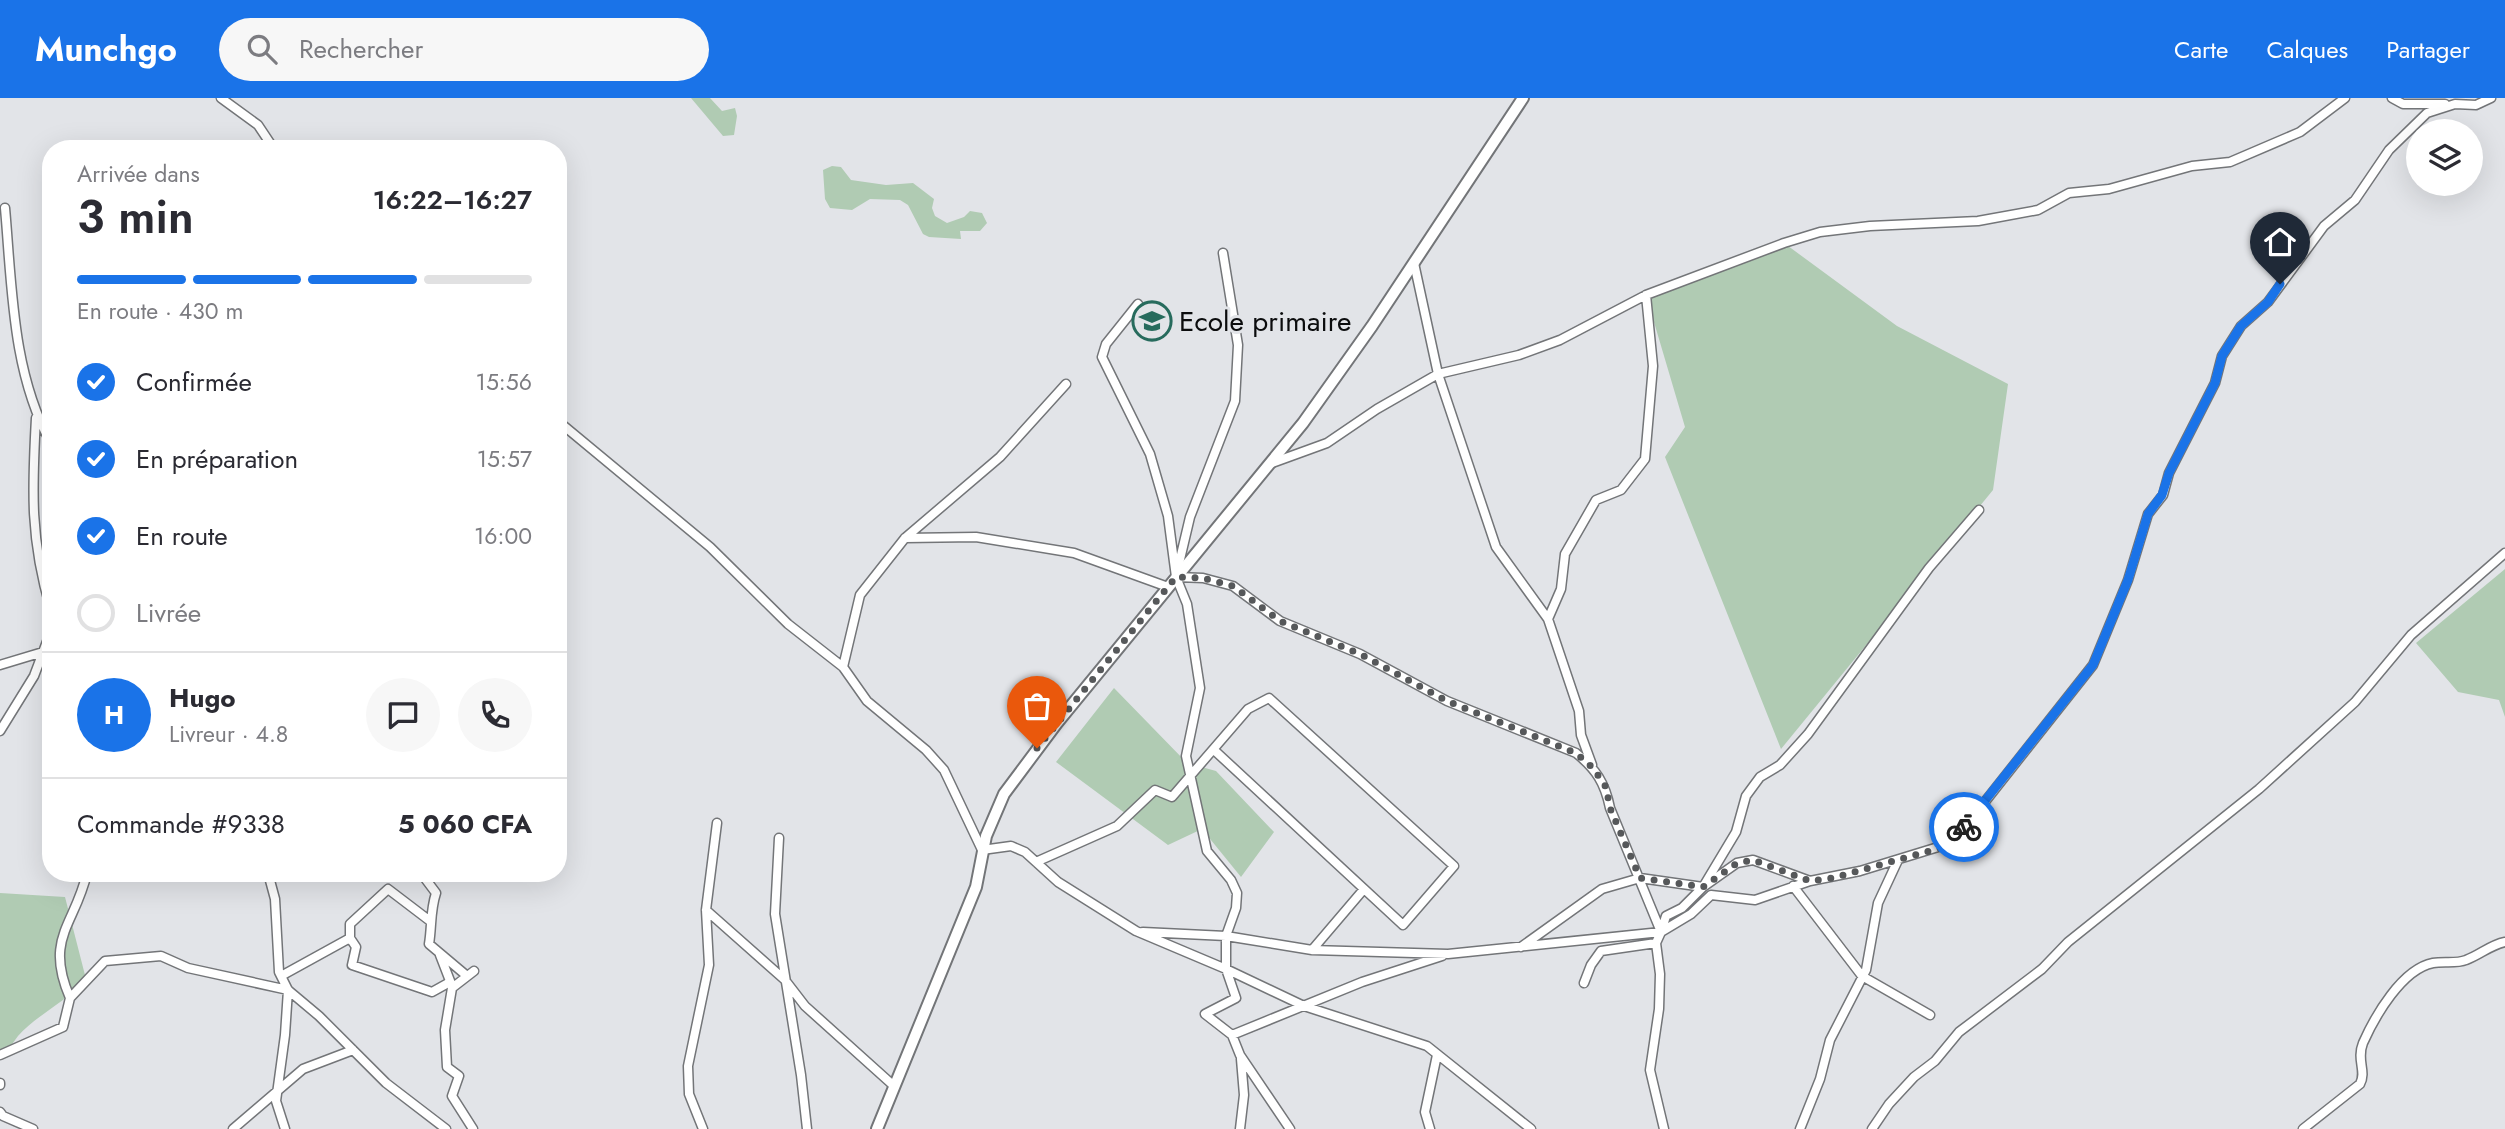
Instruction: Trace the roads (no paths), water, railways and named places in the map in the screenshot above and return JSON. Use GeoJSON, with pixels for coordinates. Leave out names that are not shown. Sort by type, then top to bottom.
{"type":"FeatureCollection","features":[{"type":"Feature","properties":{"kind":"street"},"geometry":{"type":"LineString","coordinates":[[221,98],[258,125],[268,140]]}},
{"type":"Feature","properties":{"kind":"street"},"geometry":{"type":"LineString","coordinates":[[877,1129],[976,887],[982,850],[992,818],[1026,763],[1272,463],[1414,263],[1523,98]]}},
{"type":"Feature","properties":{"kind":"street"},"geometry":{"type":"LineString","coordinates":[[1272,463],[1327,443],[1377,409],[1438,374],[1481,366],[1560,340],[1646,295],[1820,232],[1870,226],[1978,220],[2038,209],[2068,193],[2109,189],[2192,166],[2230,162],[2300,132],[2345,98]]}},
{"type":"Feature","properties":{"kind":"street"},"geometry":{"type":"LineString","coordinates":[[2392,98],[2403,104],[2476,105],[2491,98]]}},
{"type":"Feature","properties":{"kind":"street"},"geometry":{"type":"LineString","coordinates":[[1136,932],[1226,936],[1312,950],[1448,954],[1661,932],[1691,914],[1711,895],[1755,900],[1810,881],[1833,878],[1948,844],[1972,818],[2096,658],[2128,580],[2148,514],[2162,495],[2169,473],[2215,383],[2222,356],[2241,326],[2268,302],[2324,226],[2355,200],[2389,150],[2427,113],[2455,104]]}},
{"type":"Feature","properties":{"kind":"street"},"geometry":{"type":"LineString","coordinates":[[5,208],[17,336],[36,418],[31,509],[42,565]]}},
{"type":"Feature","properties":{"kind":"street"},"geometry":{"type":"LineString","coordinates":[[1176,577],[1189,517],[1235,401],[1238,345],[1223,253]]}},
{"type":"Feature","properties":{"kind":"street"},"geometry":{"type":"LineString","coordinates":[[1414,263],[1438,374],[1493,530],[1496,547],[1548,620],[1579,711],[1581,735],[1593,768]]}},
{"type":"Feature","properties":{"kind":"street"},"geometry":{"type":"LineString","coordinates":[[1548,620],[1561,589],[1565,554],[1596,500],[1621,490],[1645,459],[1653,366],[1646,295]]}},
{"type":"Feature","properties":{"kind":"street"},"geometry":{"type":"LineString","coordinates":[[1138,304],[1106,344],[1102,357],[1150,454],[1168,516],[1176,577],[1187,604],[1200,688],[1186,756],[1208,851],[1231,880],[1237,893],[1236,908],[1226,936],[1226,969],[1236,998],[1205,1014],[1232,1035],[1240,1055],[1290,1129]]}},
{"type":"Feature","properties":{"kind":"street"},"geometry":{"type":"LineString","coordinates":[[843,667],[860,595],[905,538],[1000,457],[1066,384]]}},
{"type":"Feature","properties":{"kind":"street"},"geometry":{"type":"LineString","coordinates":[[36,418],[42,428]]}},
{"type":"Feature","properties":{"kind":"street"},"geometry":{"type":"LineString","coordinates":[[567,428],[710,547],[788,624],[843,667],[867,701],[926,750],[944,770],[982,850]]}},
{"type":"Feature","properties":{"kind":"street"},"geometry":{"type":"LineString","coordinates":[[1703,887],[1736,832],[1746,796],[1760,777],[1780,765],[1808,734],[1929,569],[1979,510]]}},
{"type":"Feature","properties":{"kind":"street"},"geometry":{"type":"LineString","coordinates":[[905,538],[976,537],[1074,553],[1168,587]]}},
{"type":"Feature","properties":{"kind":"street"},"geometry":{"type":"LineString","coordinates":[[1872,1129],[1889,1104],[1914,1077],[1935,1061],[1959,1032],[2042,968],[2068,942],[2259,789],[2355,702],[2403,643],[2505,553]]}},
{"type":"Feature","properties":{"kind":"street"},"geometry":{"type":"LineString","coordinates":[[1176,577],[1203,578],[1233,586],[1280,621],[1360,654],[1447,701],[1576,753],[1593,768],[1606,787],[1610,808],[1661,932]]}},
{"type":"Feature","properties":{"kind":"street"},"geometry":{"type":"LineString","coordinates":[[0,665],[42,652]]}},
{"type":"Feature","properties":{"kind":"street"},"geometry":{"type":"LineString","coordinates":[[0,731],[34,676],[42,655]]}},
{"type":"Feature","properties":{"kind":"street"},"geometry":{"type":"LineString","coordinates":[[1036,862],[1117,826],[1156,790],[1172,797],[1248,709],[1269,698],[1454,866],[1403,925],[1214,750]]}},
{"type":"Feature","properties":{"kind":"street"},"geometry":{"type":"LineString","coordinates":[[703,1129],[689,1094],[688,1066],[709,965],[706,910],[717,823]]}},
{"type":"Feature","properties":{"kind":"street"},"geometry":{"type":"LineString","coordinates":[[779,838],[775,914],[802,1075],[807,1129]]}},
{"type":"Feature","properties":{"kind":"street"},"geometry":{"type":"LineString","coordinates":[[982,850],[1011,846],[1025,852],[1058,882],[1136,932],[1226,969],[1304,1006],[1427,1046],[1531,1129]]}},
{"type":"Feature","properties":{"kind":"street"},"geometry":{"type":"LineString","coordinates":[[1664,1129],[1650,1070],[1659,1009],[1660,974],[1656,943],[1666,916],[1682,908],[1703,887],[1737,863],[1753,860],[1810,881]]}},
{"type":"Feature","properties":{"kind":"street"},"geometry":{"type":"LineString","coordinates":[[1800,1129],[1820,1079],[1830,1040],[1862,976],[1882,891],[1898,860]]}},
{"type":"Feature","properties":{"kind":"street"},"geometry":{"type":"LineString","coordinates":[[1521,947],[1602,889],[1640,878],[1703,887]]}},
{"type":"Feature","properties":{"kind":"street"},"geometry":{"type":"LineString","coordinates":[[70,998],[64,984],[59,944],[83,882]]}},
{"type":"Feature","properties":{"kind":"street"},"geometry":{"type":"LineString","coordinates":[[270,882],[275,899],[281,976],[288,990],[319,1016],[386,1083],[446,1129]]}},
{"type":"Feature","properties":{"kind":"street"},"geometry":{"type":"LineString","coordinates":[[428,882],[436,893],[430,921],[429,944],[471,973],[432,992],[352,965],[356,947],[350,938],[350,924],[388,889],[430,921]]}},
{"type":"Feature","properties":{"kind":"street"},"geometry":{"type":"LineString","coordinates":[[1793,886],[1862,976],[1930,1015]]}},
{"type":"Feature","properties":{"kind":"street"},"geometry":{"type":"LineString","coordinates":[[1312,950],[1364,889]]}},
{"type":"Feature","properties":{"kind":"street"},"geometry":{"type":"LineString","coordinates":[[706,910],[785,980],[805,1006],[894,1086]]}},
{"type":"Feature","properties":{"kind":"street"},"geometry":{"type":"LineString","coordinates":[[281,976],[350,938]]}},
{"type":"Feature","properties":{"kind":"street"},"geometry":{"type":"LineString","coordinates":[[2303,1129],[2360,1084],[2363,1074],[2359,1055],[2364,1041],[2380,1013],[2410,976],[2432,963],[2463,961],[2491,945],[2505,942]]}},
{"type":"Feature","properties":{"kind":"street"},"geometry":{"type":"LineString","coordinates":[[1584,984],[1591,965],[1601,951],[1656,943]]}},
{"type":"Feature","properties":{"kind":"street"},"geometry":{"type":"LineString","coordinates":[[439,952],[451,985],[445,1030],[447,1067],[457,1073],[452,1096],[472,1129]]}},
{"type":"Feature","properties":{"kind":"street"},"geometry":{"type":"LineString","coordinates":[[1232,1035],[1362,982],[1448,954]]}},
{"type":"Feature","properties":{"kind":"street"},"geometry":{"type":"LineString","coordinates":[[0,1055],[63,1027],[70,998],[105,961],[161,956],[188,968],[224,978],[288,990]]}},
{"type":"Feature","properties":{"kind":"street"},"geometry":{"type":"LineString","coordinates":[[285,1129],[276,1101],[288,990]]}},
{"type":"Feature","properties":{"kind":"street"},"geometry":{"type":"LineString","coordinates":[[233,1129],[303,1069],[353,1050]]}},
{"type":"Feature","properties":{"kind":"street"},"geometry":{"type":"LineString","coordinates":[[1240,1055],[1244,1095],[1240,1129]]}},
{"type":"Feature","properties":{"kind":"street"},"geometry":{"type":"LineString","coordinates":[[1430,1129],[1425,1112],[1437,1055]]}},
{"type":"Feature","properties":{"kind":"street"},"geometry":{"type":"LineString","coordinates":[[0,1112],[3,1116],[33,1129]]}},
{"type":"Feature","properties":{"kind":"place","name":"Ecole primaire"},"geometry":{"type":"Point","coordinates":[1152,321]}}]}
